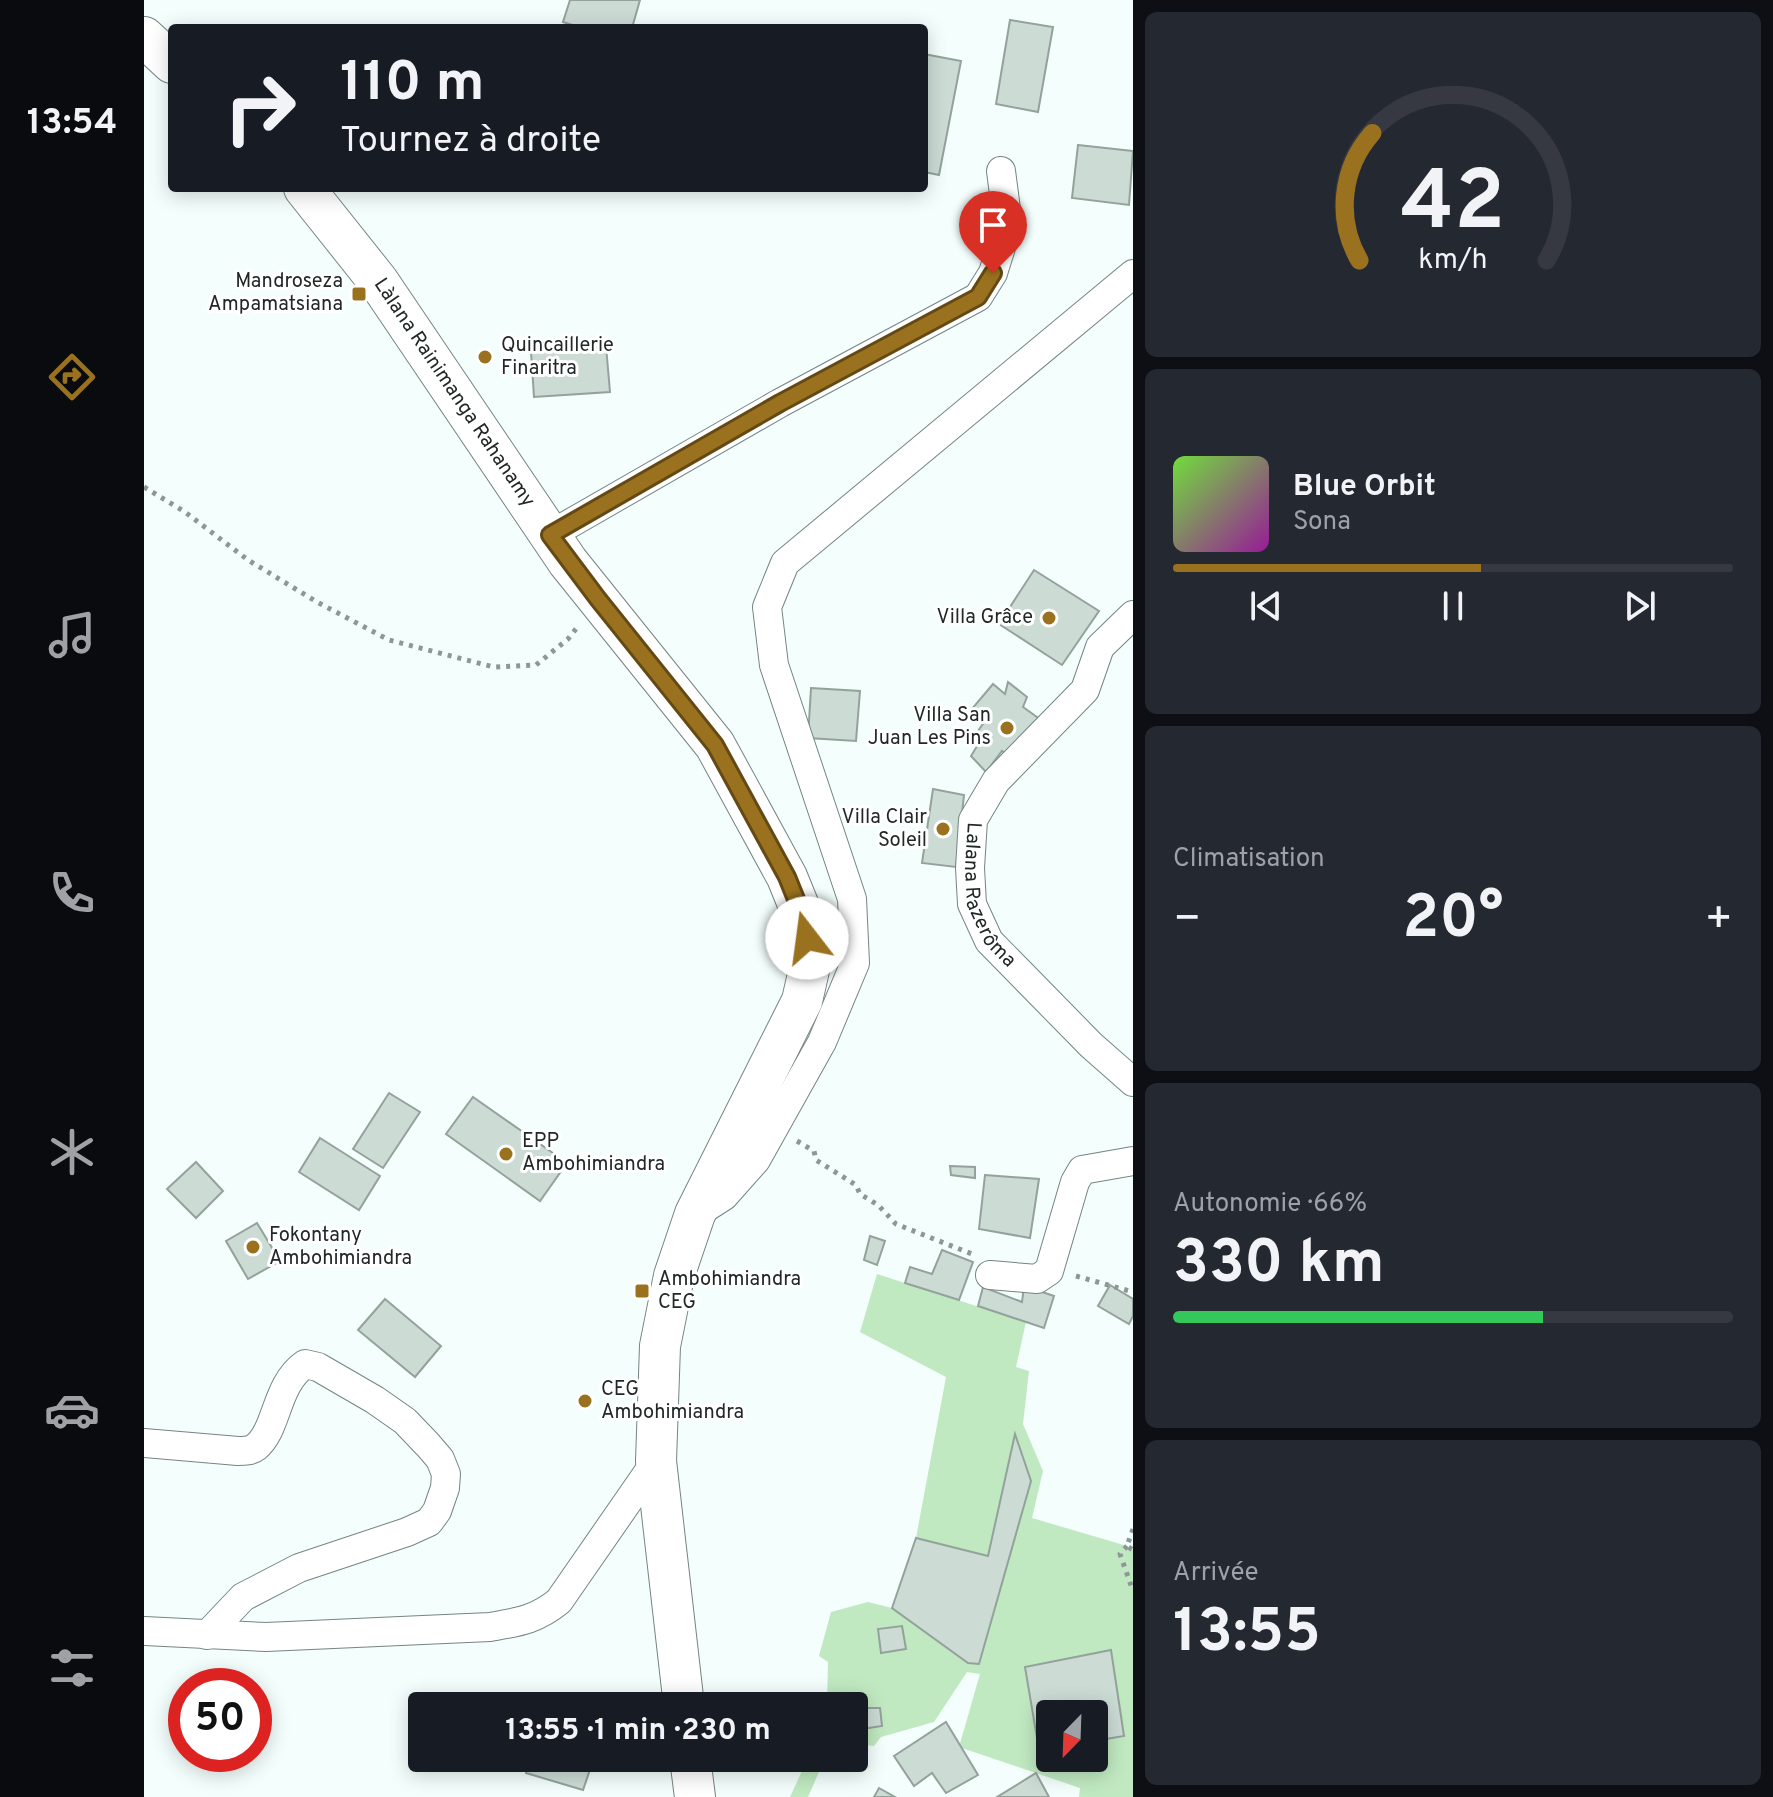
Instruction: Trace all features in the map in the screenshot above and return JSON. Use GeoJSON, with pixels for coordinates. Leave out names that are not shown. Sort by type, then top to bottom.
{"type":"FeatureCollection","features":[{"type":"Feature","properties":{"kind":"main road"},"geometry":{"type":"LineString","coordinates":[[144,37],[168,59]]}},
{"type":"Feature","properties":{"kind":"main road","name":"Làlana Rainimanga Rahanamy"},"geometry":{"type":"LineString","coordinates":[[307,192],[378,281],[550,535],[715,745],[787,877],[802,914],[811,961],[802,1001],[695,1214],[674,1276],[660,1346],[656,1461],[682,1692]]}},
{"type":"Feature","properties":{"kind":"main road"},"geometry":{"type":"LineString","coordinates":[[692,1772],[695,1797]]}},
{"type":"Feature","properties":{"kind":"street"},"geometry":{"type":"LineString","coordinates":[[550,535],[780,403],[978,297],[993,273],[1008,225],[1001,171]]}},
{"type":"Feature","properties":{"kind":"street"},"geometry":{"type":"LineString","coordinates":[[695,1214],[724,1196],[756,1160],[822,1042],[855,963],[852,899],[774,665],[767,607],[785,563],[1133,274]]}},
{"type":"Feature","properties":{"kind":"street","name":"Lalana Razerôma"},"geometry":{"type":"LineString","coordinates":[[1133,615],[1100,647],[1085,690],[996,781],[973,820],[970,868],[972,904],[989,941],[1091,1045],[1133,1082]]}},
{"type":"Feature","properties":{"kind":"street"},"geometry":{"type":"LineString","coordinates":[[986,1266],[1037,1279],[1049,1271],[1075,1182],[1082,1170],[1133,1161]]}},
{"type":"Feature","properties":{"kind":"street"},"geometry":{"type":"LineString","coordinates":[[144,1443],[238,1451],[253,1449],[262,1439],[289,1379],[305,1364],[327,1371],[405,1421],[440,1459],[446,1474],[437,1511],[429,1522],[285,1575],[243,1597],[207,1635]]}},
{"type":"Feature","properties":{"kind":"street"},"geometry":{"type":"LineString","coordinates":[[144,1631],[266,1637],[490,1627],[524,1621],[543,1614],[559,1601],[656,1461]]}},
{"type":"Feature","properties":{"kind":"path"},"geometry":{"type":"LineString","coordinates":[[144,487],[185,512],[248,560],[317,602],[389,640],[494,667],[536,665],[568,639],[598,599]]}},
{"type":"Feature","properties":{"kind":"path"},"geometry":{"type":"LineString","coordinates":[[774,1127],[814,1151],[816,1160],[856,1185],[860,1194],[878,1205],[896,1224],[986,1266]]}},
{"type":"Feature","properties":{"kind":"path"},"geometry":{"type":"LineString","coordinates":[[1088,1279],[1133,1292]]}},
{"type":"Feature","properties":{"kind":"path"},"geometry":{"type":"LineString","coordinates":[[1133,1529],[1130,1548],[1120,1554],[1133,1591]]}},
{"type":"Feature","properties":{"kind":"green space"},"geometry":{"type":"Polygon","coordinates":[[[877,1274],[1026,1322],[1016,1367],[1029,1371],[1023,1424],[1043,1471],[1032,1518],[1133,1550],[1133,1797],[1079,1797],[1080,1788],[959,1747],[980,1674],[967,1672],[934,1722],[881,1737],[874,1746],[868,1745],[868,1692],[827,1692],[828,1662],[819,1656],[831,1612],[868,1602],[892,1608],[968,1663],[979,1664],[1031,1482],[1015,1436],[988,1556],[916,1538],[946,1377],[860,1332],[877,1274]]]}},
{"type":"Feature","properties":{"kind":"green space"},"geometry":{"type":"Polygon","coordinates":[[[802,1772],[819,1772],[808,1797],[790,1797],[802,1772]]]}},
{"type":"Feature","properties":{"kind":"building"},"geometry":{"type":"Polygon","coordinates":[[[570,0],[640,0],[633,24],[563,22],[570,0]]]}},
{"type":"Feature","properties":{"kind":"building"},"geometry":{"type":"Polygon","coordinates":[[[1010,20],[1053,27],[1038,112],[996,104],[1010,20]]]}},
{"type":"Feature","properties":{"kind":"building"},"geometry":{"type":"Polygon","coordinates":[[[928,55],[961,61],[939,175],[928,173],[928,55]]]}},
{"type":"Feature","properties":{"kind":"building"},"geometry":{"type":"Polygon","coordinates":[[[1078,145],[1133,151],[1129,205],[1072,198],[1078,145]]]}},
{"type":"Feature","properties":{"kind":"building"},"geometry":{"type":"Polygon","coordinates":[[[606,346],[610,392],[534,397],[531,352],[606,346]]]}},
{"type":"Feature","properties":{"kind":"building","name":"Villa Grâce"},"geometry":{"type":"Polygon","coordinates":[[[1034,570],[1099,611],[1062,665],[999,624],[1034,570]]]}},
{"type":"Feature","properties":{"kind":"building","name":"Villa San Juan Les Pins"},"geometry":{"type":"Polygon","coordinates":[[[1008,682],[1027,697],[1023,707],[1041,720],[1010,757],[1002,751],[986,772],[971,756],[982,738],[975,735],[985,721],[971,710],[993,684],[1005,694],[1008,682]]]}},
{"type":"Feature","properties":{"kind":"building"},"geometry":{"type":"Polygon","coordinates":[[[811,688],[860,691],[856,741],[808,738],[811,688]]]}},
{"type":"Feature","properties":{"kind":"building","name":"Villa Clair Soleil"},"geometry":{"type":"Polygon","coordinates":[[[933,789],[964,795],[956,867],[922,863],[933,789]]]}},
{"type":"Feature","properties":{"kind":"building"},"geometry":{"type":"Polygon","coordinates":[[[389,1093],[420,1112],[383,1168],[353,1149],[389,1093]]]}},
{"type":"Feature","properties":{"kind":"building"},"geometry":{"type":"Polygon","coordinates":[[[473,1097],[567,1163],[540,1201],[446,1134],[473,1097]]]}},
{"type":"Feature","properties":{"kind":"building"},"geometry":{"type":"Polygon","coordinates":[[[320,1138],[380,1176],[359,1210],[299,1172],[320,1138]]]}},
{"type":"Feature","properties":{"kind":"building"},"geometry":{"type":"Polygon","coordinates":[[[196,1162],[223,1191],[196,1218],[167,1189],[196,1162]]]}},
{"type":"Feature","properties":{"kind":"building"},"geometry":{"type":"Polygon","coordinates":[[[950,1166],[975,1167],[975,1178],[951,1175],[950,1166]]]}},
{"type":"Feature","properties":{"kind":"building"},"geometry":{"type":"Polygon","coordinates":[[[985,1175],[1039,1179],[1030,1238],[979,1229],[985,1175]]]}},
{"type":"Feature","properties":{"kind":"building"},"geometry":{"type":"Polygon","coordinates":[[[257,1223],[280,1261],[248,1279],[226,1241],[257,1223]]]}},
{"type":"Feature","properties":{"kind":"building"},"geometry":{"type":"Polygon","coordinates":[[[870,1236],[885,1241],[877,1265],[864,1260],[870,1236]]]}},
{"type":"Feature","properties":{"kind":"building"},"geometry":{"type":"Polygon","coordinates":[[[942,1250],[973,1262],[959,1300],[905,1283],[910,1267],[932,1274],[942,1250]]]}},
{"type":"Feature","properties":{"kind":"building"},"geometry":{"type":"Polygon","coordinates":[[[1110,1285],[1133,1299],[1133,1316],[1129,1324],[1098,1306],[1110,1285]]]}},
{"type":"Feature","properties":{"kind":"building"},"geometry":{"type":"Polygon","coordinates":[[[1024,1286],[1054,1296],[1044,1328],[978,1306],[983,1287],[1022,1302],[1024,1286]]]}},
{"type":"Feature","properties":{"kind":"building"},"geometry":{"type":"Polygon","coordinates":[[[385,1299],[441,1346],[415,1377],[358,1330],[385,1299]]]}},
{"type":"Feature","properties":{"kind":"building"},"geometry":{"type":"Polygon","coordinates":[[[1015,1434],[1031,1481],[979,1664],[968,1663],[892,1608],[916,1538],[988,1556],[1015,1434]]]}},
{"type":"Feature","properties":{"kind":"building"},"geometry":{"type":"Polygon","coordinates":[[[902,1626],[906,1649],[881,1653],[878,1629],[902,1626]]]}},
{"type":"Feature","properties":{"kind":"building"},"geometry":{"type":"Polygon","coordinates":[[[1111,1650],[1124,1736],[1108,1739],[1108,1700],[1036,1700],[1036,1732],[1025,1667],[1111,1650]]]}},
{"type":"Feature","properties":{"kind":"building"},"geometry":{"type":"Polygon","coordinates":[[[868,1708],[880,1708],[882,1726],[868,1728],[868,1708]]]}},
{"type":"Feature","properties":{"kind":"building"},"geometry":{"type":"Polygon","coordinates":[[[946,1722],[978,1775],[946,1793],[932,1773],[914,1786],[894,1756],[946,1722]]]}},
{"type":"Feature","properties":{"kind":"building"},"geometry":{"type":"Polygon","coordinates":[[[526,1772],[589,1772],[583,1790],[526,1772]]]}},
{"type":"Feature","properties":{"kind":"building"},"geometry":{"type":"Polygon","coordinates":[[[1036,1773],[1049,1797],[997,1797],[1036,1773]]]}},
{"type":"Feature","properties":{"kind":"building"},"geometry":{"type":"Polygon","coordinates":[[[879,1788],[895,1797],[874,1797],[879,1788]]]}},
{"type":"Feature","properties":{"kind":"place","name":"Mandroseza Ampamatsiana"},"geometry":{"type":"Point","coordinates":[359,294]}},
{"type":"Feature","properties":{"kind":"place","name":"Quincaillerie Finaritra"},"geometry":{"type":"Point","coordinates":[485,357]}},
{"type":"Feature","properties":{"kind":"place","name":"Villa Grâce"},"geometry":{"type":"Point","coordinates":[1049,618]}},
{"type":"Feature","properties":{"kind":"place","name":"Villa San Juan Les Pins"},"geometry":{"type":"Point","coordinates":[1007,728]}},
{"type":"Feature","properties":{"kind":"place","name":"Villa Clair Soleil"},"geometry":{"type":"Point","coordinates":[943,829]}},
{"type":"Feature","properties":{"kind":"place","name":"EPP Ambohimiandra"},"geometry":{"type":"Point","coordinates":[506,1154]}},
{"type":"Feature","properties":{"kind":"place","name":"Fokontany Ambohimiandra"},"geometry":{"type":"Point","coordinates":[253,1247]}},
{"type":"Feature","properties":{"kind":"place","name":"Ambohimiandra CEG"},"geometry":{"type":"Point","coordinates":[642,1291]}},
{"type":"Feature","properties":{"kind":"place","name":"CEG Ambohimiandra"},"geometry":{"type":"Point","coordinates":[585,1401]}},
{"type":"Feature","properties":{"kind":"route"},"geometry":{"type":"LineString","coordinates":[[807,938],[802,914],[787,877],[715,745],[568,562],[550,535],[780,403],[978,297],[993,273]]}}]}
